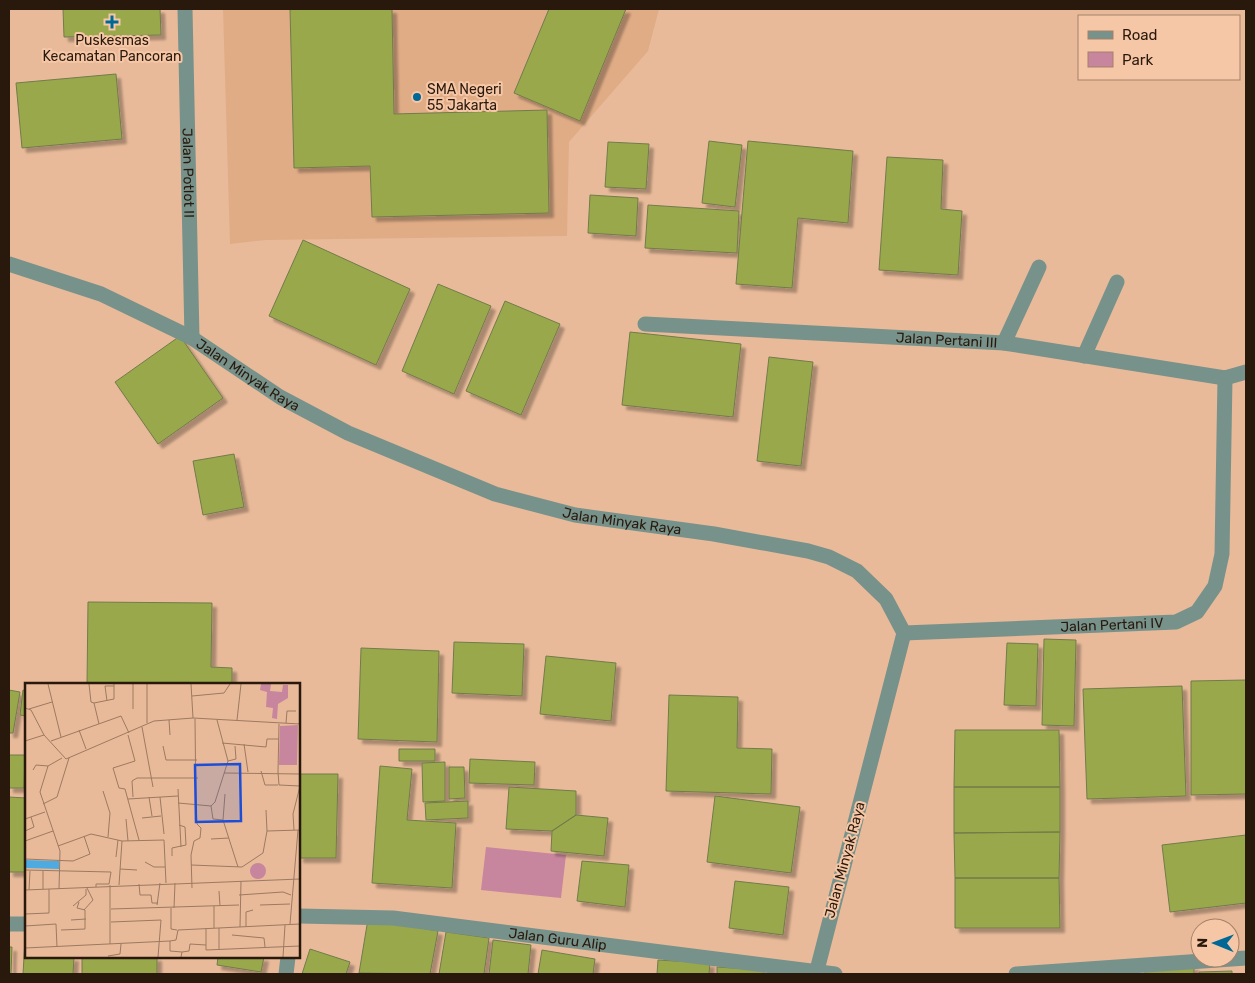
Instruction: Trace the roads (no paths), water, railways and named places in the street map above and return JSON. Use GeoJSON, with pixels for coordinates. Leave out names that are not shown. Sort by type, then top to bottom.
{"type":"FeatureCollection","features":[{"type":"Feature","properties":{"kind":"street","name":"Jalan Potlot II"},"geometry":{"type":"LineString","coordinates":[[185,9],[192,338]]}},
{"type":"Feature","properties":{"kind":"street","name":"Jalan Minyak Raya"},"geometry":{"type":"LineString","coordinates":[[9,264],[101,294],[192,338],[280,397],[348,432],[495,494],[575,515],[714,534],[808,550],[829,557],[857,571],[886,599],[904,633],[816,973]]}},
{"type":"Feature","properties":{"kind":"street"},"geometry":{"type":"LineString","coordinates":[[1004,343],[1040,267]]}},
{"type":"Feature","properties":{"kind":"street"},"geometry":{"type":"LineString","coordinates":[[1084,356],[1117,282]]}},
{"type":"Feature","properties":{"kind":"street","name":"Jalan Pertani III"},"geometry":{"type":"LineString","coordinates":[[645,324],[1004,343],[1225,378],[1246,372]]}},
{"type":"Feature","properties":{"kind":"street","name":"Jalan Pertani IV"},"geometry":{"type":"LineString","coordinates":[[904,633],[1176,622],[1197,612],[1215,586],[1222,554],[1225,378]]}},
{"type":"Feature","properties":{"kind":"street","name":"Jalan Guru Alip"},"geometry":{"type":"LineString","coordinates":[[300,916],[393,918],[835,974]]}},
{"type":"Feature","properties":{"kind":"street"},"geometry":{"type":"LineString","coordinates":[[9,924],[25,924]]}},
{"type":"Feature","properties":{"kind":"street"},"geometry":{"type":"LineString","coordinates":[[286,974],[288,958]]}},
{"type":"Feature","properties":{"kind":"street"},"geometry":{"type":"LineString","coordinates":[[1016,974],[1246,958]]}},
{"type":"Feature","properties":{"kind":"place","name":"Puskesmas Kecamatan Pancoran"},"geometry":{"type":"Point","coordinates":[112,22]}},
{"type":"Feature","properties":{"kind":"place","name":"SMA Negeri 55 Jakarta"},"geometry":{"type":"Point","coordinates":[417,97]}}]}
